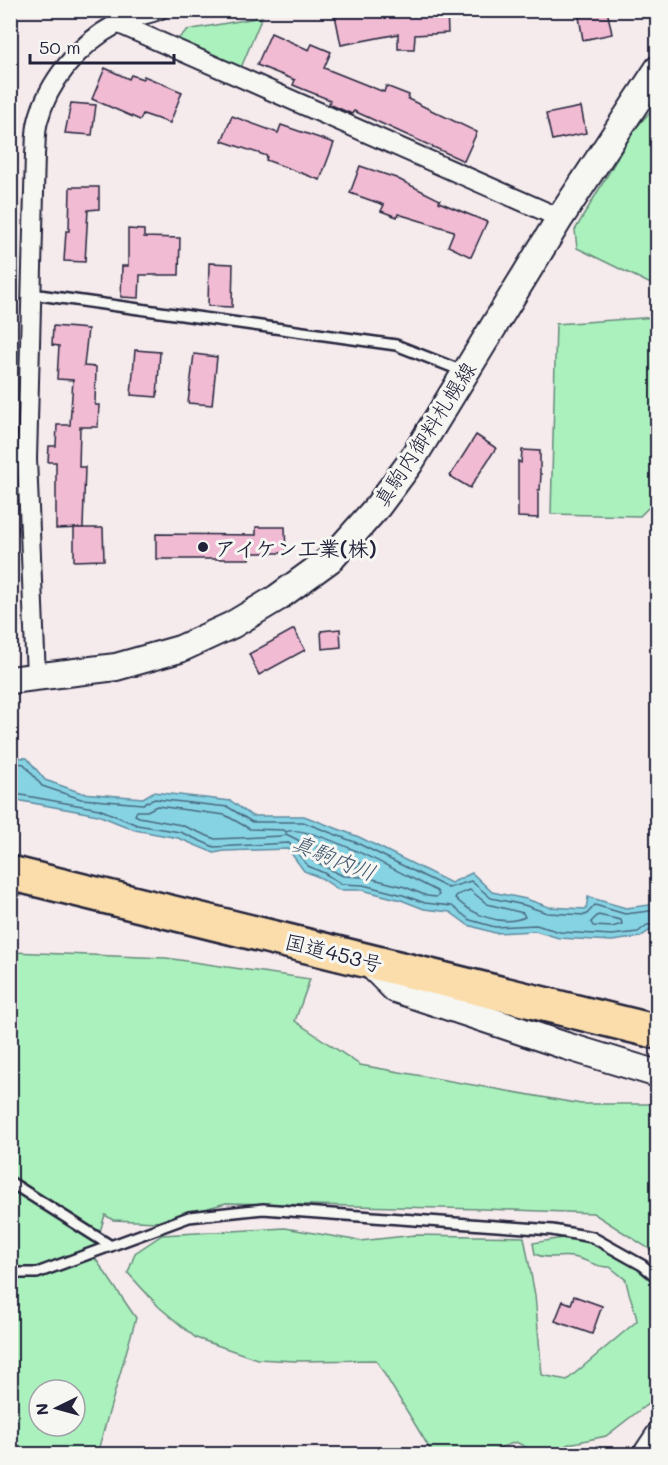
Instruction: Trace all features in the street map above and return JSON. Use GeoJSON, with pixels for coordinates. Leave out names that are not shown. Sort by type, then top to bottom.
{"type":"FeatureCollection","features":[{"type":"Feature","properties":{"kind":"highway","name":"国道453号"},"geometry":{"type":"LineString","coordinates":[[10,873],[657,1032]]}},
{"type":"Feature","properties":{"kind":"main road","name":"真駒内御料札幌線"},"geometry":{"type":"LineString","coordinates":[[10,680],[116,666],[180,649],[232,625],[277,598],[332,558],[378,506],[410,462],[560,218],[657,69]]}},
{"type":"Feature","properties":{"kind":"main road"},"geometry":{"type":"LineString","coordinates":[[365,959],[395,989],[657,1074]]}},
{"type":"Feature","properties":{"kind":"street"},"geometry":{"type":"LineString","coordinates":[[36,677],[27,459],[35,154],[38,121],[55,81],[74,56],[97,36],[117,23],[159,10]]}},
{"type":"Feature","properties":{"kind":"street"},"geometry":{"type":"LineString","coordinates":[[117,23],[560,218]]}},
{"type":"Feature","properties":{"kind":"street"},"geometry":{"type":"LineString","coordinates":[[642,1455],[657,1430]]}},
{"type":"Feature","properties":{"kind":"lane"},"geometry":{"type":"LineString","coordinates":[[32,294],[396,345],[465,372]]}},
{"type":"Feature","properties":{"kind":"lane"},"geometry":{"type":"LineString","coordinates":[[10,1182],[111,1246]]}},
{"type":"Feature","properties":{"kind":"lane"},"geometry":{"type":"LineString","coordinates":[[10,1273],[38,1273],[189,1217],[263,1209],[552,1230],[592,1237],[642,1265],[657,1278]]}},
{"type":"Feature","properties":{"kind":"green space"},"geometry":{"type":"Polygon","coordinates":[[[262,17],[238,75],[176,41],[187,30],[262,17]]]}},
{"type":"Feature","properties":{"kind":"green space"},"geometry":{"type":"Polygon","coordinates":[[[657,104],[657,287],[577,248],[575,230],[634,130],[657,104]]]}},
{"type":"Feature","properties":{"kind":"green space"},"geometry":{"type":"Polygon","coordinates":[[[657,317],[657,499],[640,516],[551,514],[556,324],[657,317]]]}},
{"type":"Feature","properties":{"kind":"green space"},"geometry":{"type":"Polygon","coordinates":[[[11,952],[166,958],[310,979],[295,1021],[360,1065],[581,1104],[657,1104],[657,1254],[593,1213],[226,1203],[158,1222],[113,1220],[105,1215],[92,1258],[95,1258],[136,1318],[99,1447],[99,1454],[11,1454],[11,952]]]}},
{"type":"Feature","properties":{"kind":"green space"},"geometry":{"type":"Polygon","coordinates":[[[285,1228],[360,1241],[415,1235],[524,1237],[535,1295],[542,1375],[567,1380],[637,1321],[626,1280],[610,1267],[573,1257],[540,1256],[535,1254],[533,1243],[563,1238],[589,1239],[645,1271],[657,1284],[655,1306],[658,1313],[657,1399],[606,1436],[569,1444],[550,1454],[539,1454],[516,1442],[483,1454],[433,1454],[376,1360],[257,1359],[196,1338],[159,1307],[128,1273],[135,1253],[162,1235],[285,1228]]]}},
{"type":"Feature","properties":{"kind":"water","name":"真駒内川"},"geometry":{"type":"Polygon","coordinates":[[[10,757],[27,758],[45,780],[82,793],[143,798],[153,792],[231,801],[252,816],[304,816],[359,837],[451,883],[472,873],[492,892],[526,899],[549,907],[586,909],[588,897],[626,908],[657,904],[657,930],[649,931],[640,937],[612,941],[559,938],[535,931],[495,933],[468,925],[450,912],[424,909],[401,900],[362,890],[339,890],[321,878],[304,871],[288,849],[214,853],[178,838],[135,830],[98,815],[11,799],[10,757]]]}},
{"type":"Feature","properties":{"kind":"building"},"geometry":{"type":"Polygon","coordinates":[[[334,10],[447,10],[448,33],[415,35],[414,49],[398,49],[398,34],[341,45],[334,10]]]}},
{"type":"Feature","properties":{"kind":"building"},"geometry":{"type":"Polygon","coordinates":[[[607,10],[612,34],[583,40],[579,17],[607,10]]]}},
{"type":"Feature","properties":{"kind":"building"},"geometry":{"type":"Polygon","coordinates":[[[271,33],[309,50],[312,44],[331,52],[324,68],[384,92],[386,86],[409,95],[408,99],[477,132],[464,161],[354,111],[352,114],[329,104],[330,100],[293,85],[295,80],[257,65],[271,33]]]}},
{"type":"Feature","properties":{"kind":"building"},"geometry":{"type":"Polygon","coordinates":[[[105,68],[129,79],[131,75],[143,79],[144,76],[182,92],[170,123],[143,114],[140,120],[92,99],[105,68]]]}},
{"type":"Feature","properties":{"kind":"building"},"geometry":{"type":"Polygon","coordinates":[[[71,103],[96,105],[92,135],[65,133],[71,103]]]}},
{"type":"Feature","properties":{"kind":"building"},"geometry":{"type":"Polygon","coordinates":[[[581,107],[586,133],[552,140],[546,114],[581,107]]]}},
{"type":"Feature","properties":{"kind":"building"},"geometry":{"type":"Polygon","coordinates":[[[232,116],[278,133],[281,125],[334,143],[320,180],[266,160],[267,156],[222,141],[232,116]]]}},
{"type":"Feature","properties":{"kind":"building"},"geometry":{"type":"Polygon","coordinates":[[[360,166],[396,178],[440,200],[439,202],[487,222],[471,257],[448,246],[454,231],[398,214],[397,217],[381,211],[384,205],[350,193],[360,166]]]}},
{"type":"Feature","properties":{"kind":"building"},"geometry":{"type":"Polygon","coordinates":[[[70,187],[99,187],[99,209],[88,210],[85,262],[64,261],[66,231],[69,231],[70,187]]]}},
{"type":"Feature","properties":{"kind":"building"},"geometry":{"type":"Polygon","coordinates":[[[128,229],[144,230],[144,237],[180,238],[179,275],[140,275],[139,298],[121,297],[122,266],[128,266],[128,229]]]}},
{"type":"Feature","properties":{"kind":"building"},"geometry":{"type":"Polygon","coordinates":[[[209,263],[233,264],[232,307],[208,306],[209,263]]]}},
{"type":"Feature","properties":{"kind":"building"},"geometry":{"type":"Polygon","coordinates":[[[53,326],[88,329],[84,366],[96,367],[95,405],[99,405],[98,427],[80,427],[79,467],[85,467],[83,528],[56,529],[56,462],[48,462],[49,446],[56,446],[57,425],[70,425],[73,380],[57,379],[59,346],[52,345],[53,326]]]}},
{"type":"Feature","properties":{"kind":"building"},"geometry":{"type":"Polygon","coordinates":[[[135,350],[160,352],[157,397],[131,395],[135,350]]]}},
{"type":"Feature","properties":{"kind":"building"},"geometry":{"type":"Polygon","coordinates":[[[194,354],[217,357],[212,405],[188,403],[194,354]]]}},
{"type":"Feature","properties":{"kind":"building"},"geometry":{"type":"Polygon","coordinates":[[[476,435],[496,448],[470,488],[450,476],[476,435]]]}},
{"type":"Feature","properties":{"kind":"building"},"geometry":{"type":"Polygon","coordinates":[[[522,450],[540,451],[538,518],[518,517],[518,461],[521,463],[522,450]]]}},
{"type":"Feature","properties":{"kind":"building","name":"アイケン工業(株)"},"geometry":{"type":"Polygon","coordinates":[[[256,527],[285,527],[286,553],[250,553],[249,559],[156,559],[156,534],[256,535],[256,527]]]}},
{"type":"Feature","properties":{"kind":"building"},"geometry":{"type":"Polygon","coordinates":[[[74,528],[103,528],[104,560],[74,561],[74,528]]]}},
{"type":"Feature","properties":{"kind":"building"},"geometry":{"type":"Polygon","coordinates":[[[294,629],[305,650],[259,675],[249,654],[294,629]]]}},
{"type":"Feature","properties":{"kind":"building"},"geometry":{"type":"Polygon","coordinates":[[[340,629],[341,647],[322,649],[321,631],[340,629]]]}},
{"type":"Feature","properties":{"kind":"building"},"geometry":{"type":"Polygon","coordinates":[[[574,1296],[602,1306],[592,1334],[555,1321],[563,1301],[571,1304],[574,1296]]]}},
{"type":"Feature","properties":{"kind":"place","name":"アイケン工業(株)"},"geometry":{"type":"Point","coordinates":[203,547]}}]}
